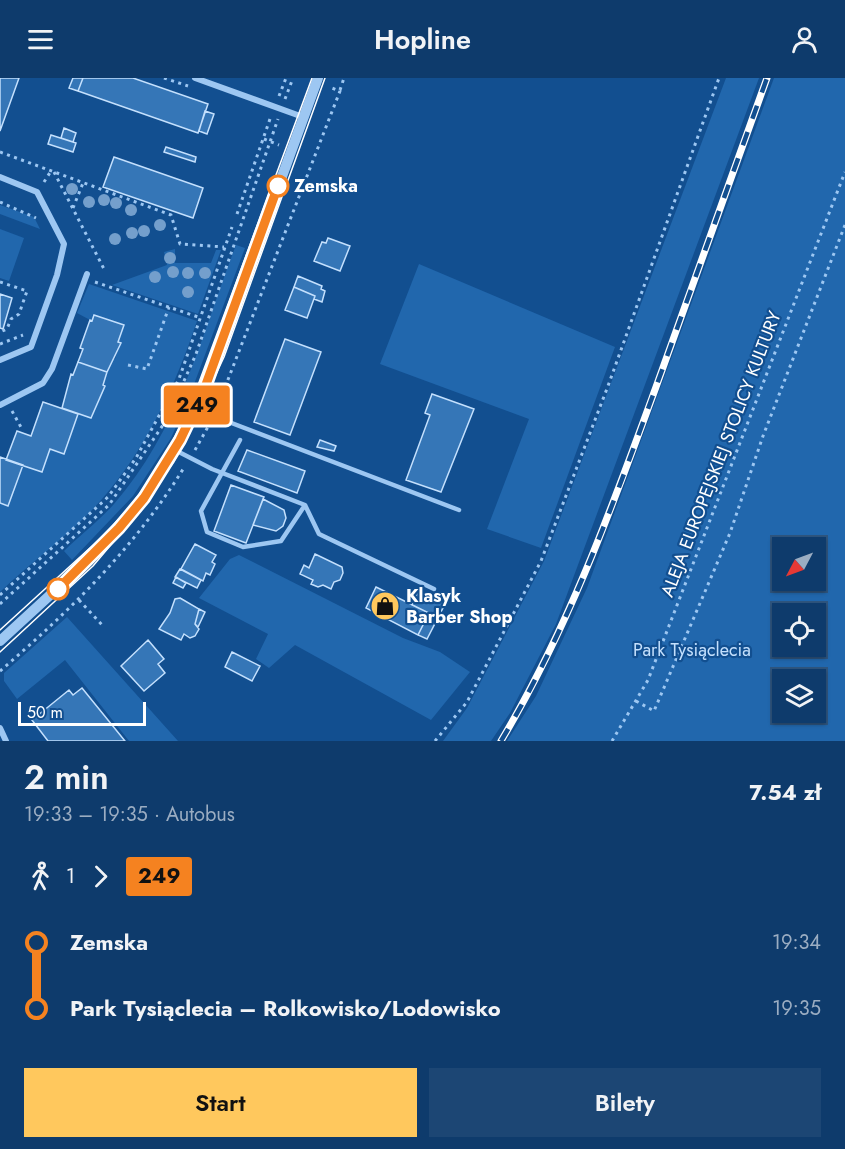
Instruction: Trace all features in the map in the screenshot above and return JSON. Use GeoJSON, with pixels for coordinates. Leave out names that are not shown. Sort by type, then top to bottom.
{"type":"FeatureCollection","features":[{"type":"Feature","properties":{"kind":"street"},"geometry":{"type":"LineString","coordinates":[[195,78],[303,117]]}},
{"type":"Feature","properties":{"kind":"street"},"geometry":{"type":"LineString","coordinates":[[0,641],[85,563],[119,528],[144,498],[175,450],[195,409],[318,78]]}},
{"type":"Feature","properties":{"kind":"street"},"geometry":{"type":"LineString","coordinates":[[0,177],[37,192],[63,244],[57,275],[31,347],[0,360]]}},
{"type":"Feature","properties":{"kind":"street"},"geometry":{"type":"LineString","coordinates":[[3,403],[43,383],[52,369],[86,276]]}},
{"type":"Feature","properties":{"kind":"street"},"geometry":{"type":"LineString","coordinates":[[0,728],[6,741]]}},
{"type":"Feature","properties":{"kind":"lane"},"geometry":{"type":"LineString","coordinates":[[195,409],[459,510]]}},
{"type":"Feature","properties":{"kind":"lane"},"geometry":{"type":"LineString","coordinates":[[240,440],[220,472],[201,511],[207,532],[243,548],[281,541],[304,505]]}},
{"type":"Feature","properties":{"kind":"lane"},"geometry":{"type":"LineString","coordinates":[[175,450],[220,472],[304,505],[319,534],[434,589]]}},
{"type":"Feature","properties":{"kind":"path"},"geometry":{"type":"LineString","coordinates":[[278,98],[286,78]]}},
{"type":"Feature","properties":{"kind":"path"},"geometry":{"type":"LineString","coordinates":[[285,99],[293,78]]}},
{"type":"Feature","properties":{"kind":"path"},"geometry":{"type":"LineString","coordinates":[[330,87],[338,91],[345,78]]}},
{"type":"Feature","properties":{"kind":"path"},"geometry":{"type":"LineString","coordinates":[[435,741],[467,702],[541,561],[608,386],[719,78]]}},
{"type":"Feature","properties":{"kind":"path"},"geometry":{"type":"LineString","coordinates":[[237,214],[272,113]]}},
{"type":"Feature","properties":{"kind":"path"},"geometry":{"type":"LineString","coordinates":[[0,604],[109,506],[167,419],[196,354],[232,244],[278,119]]}},
{"type":"Feature","properties":{"kind":"path"},"geometry":{"type":"LineString","coordinates":[[0,153],[171,215],[180,244],[225,247]]}},
{"type":"Feature","properties":{"kind":"path"},"geometry":{"type":"LineString","coordinates":[[54,172],[104,269]]}},
{"type":"Feature","properties":{"kind":"path","name":"ALEJA EUROPEJSKIEJ STOLICY KULTURY"},"geometry":{"type":"LineString","coordinates":[[612,741],[648,680],[845,172]]}},
{"type":"Feature","properties":{"kind":"path"},"geometry":{"type":"LineString","coordinates":[[73,208],[83,183]]}},
{"type":"Feature","properties":{"kind":"path"},"geometry":{"type":"LineString","coordinates":[[0,202],[35,215],[39,224]]}},
{"type":"Feature","properties":{"kind":"path"},"geometry":{"type":"LineString","coordinates":[[636,701],[654,711],[730,533],[763,436],[845,225]]}},
{"type":"Feature","properties":{"kind":"path"},"geometry":{"type":"LineString","coordinates":[[0,595],[108,497],[136,458],[167,405],[189,354],[232,227]]}},
{"type":"Feature","properties":{"kind":"path"},"geometry":{"type":"LineString","coordinates":[[86,276],[201,318]]}},
{"type":"Feature","properties":{"kind":"path"},"geometry":{"type":"LineString","coordinates":[[0,282],[27,291],[19,314],[10,320],[7,329],[0,332]]}},
{"type":"Feature","properties":{"kind":"path"},"geometry":{"type":"LineString","coordinates":[[128,365],[147,369],[169,307]]}},
{"type":"Feature","properties":{"kind":"path"},"geometry":{"type":"LineString","coordinates":[[0,344],[23,335],[27,325]]}},
{"type":"Feature","properties":{"kind":"path"},"geometry":{"type":"LineString","coordinates":[[3,403],[22,429]]}},
{"type":"Feature","properties":{"kind":"path"},"geometry":{"type":"LineString","coordinates":[[79,600],[103,626]]}},
{"type":"Feature","properties":{"kind":"green space"},"geometry":{"type":"Polygon","coordinates":[[[726,78],[759,78],[556,624],[510,713],[491,741],[443,741],[467,708],[544,561],[726,78]]]}},
{"type":"Feature","properties":{"kind":"green space","name":"Park Tysiąclecia"},"geometry":{"type":"Polygon","coordinates":[[[774,78],[845,78],[845,741],[507,741],[536,696],[587,588],[774,78]]]}},
{"type":"Feature","properties":{"kind":"green space"},"geometry":{"type":"Polygon","coordinates":[[[0,205],[34,217],[40,229],[0,214],[0,205]]]}},
{"type":"Feature","properties":{"kind":"green space"},"geometry":{"type":"Polygon","coordinates":[[[0,229],[24,238],[9,281],[0,278],[0,229]]]}},
{"type":"Feature","properties":{"kind":"green space"},"geometry":{"type":"Polygon","coordinates":[[[236,245],[245,248],[190,395],[171,438],[133,496],[72,560],[64,551],[114,504],[137,475],[156,444],[187,380],[236,245]]]}},
{"type":"Feature","properties":{"kind":"green space"},"geometry":{"type":"Polygon","coordinates":[[[175,249],[175,263],[211,263],[216,250],[221,250],[198,314],[112,285],[167,265],[164,252],[175,249]]]}},
{"type":"Feature","properties":{"kind":"green space"},"geometry":{"type":"Polygon","coordinates":[[[419,264],[615,347],[541,548],[487,529],[529,419],[380,364],[419,264]]]}},
{"type":"Feature","properties":{"kind":"green space"},"geometry":{"type":"Polygon","coordinates":[[[89,284],[197,321],[170,392],[133,459],[91,511],[0,592],[0,503],[8,506],[23,465],[42,472],[50,449],[64,454],[78,414],[91,418],[105,387],[103,385],[112,358],[115,359],[120,344],[118,342],[123,325],[94,315],[92,321],[77,313],[89,284]]]}},
{"type":"Feature","properties":{"kind":"green space"},"geometry":{"type":"Polygon","coordinates":[[[239,555],[403,638],[440,652],[470,672],[431,720],[295,645],[269,668],[256,659],[268,634],[199,598],[230,559],[239,555]]]}},
{"type":"Feature","properties":{"kind":"green space"},"geometry":{"type":"Polygon","coordinates":[[[67,617],[178,741],[129,741],[65,660],[17,699],[4,681],[4,673],[67,617]]]}},
{"type":"Feature","properties":{"kind":"building"},"geometry":{"type":"Polygon","coordinates":[[[0,78],[19,78],[0,131],[0,78]]]}},
{"type":"Feature","properties":{"kind":"building"},"geometry":{"type":"Polygon","coordinates":[[[73,78],[83,78],[78,91],[69,88],[73,78]]]}},
{"type":"Feature","properties":{"kind":"building"},"geometry":{"type":"Polygon","coordinates":[[[83,78],[133,78],[208,104],[198,133],[78,91],[83,78]]]}},
{"type":"Feature","properties":{"kind":"building"},"geometry":{"type":"Polygon","coordinates":[[[205,111],[214,114],[207,134],[199,131],[205,111]]]}},
{"type":"Feature","properties":{"kind":"building"},"geometry":{"type":"Polygon","coordinates":[[[64,128],[76,133],[73,142],[61,138],[64,128]]]}},
{"type":"Feature","properties":{"kind":"building"},"geometry":{"type":"Polygon","coordinates":[[[51,135],[76,143],[73,152],[48,144],[51,135]]]}},
{"type":"Feature","properties":{"kind":"building"},"geometry":{"type":"Polygon","coordinates":[[[166,147],[196,157],[195,162],[164,152],[166,147]]]}},
{"type":"Feature","properties":{"kind":"building"},"geometry":{"type":"Polygon","coordinates":[[[114,157],[203,188],[193,218],[103,187],[114,157]]]}},
{"type":"Feature","properties":{"kind":"building"},"geometry":{"type":"Polygon","coordinates":[[[328,238],[350,246],[340,271],[314,261],[322,242],[326,243],[328,238]]]}},
{"type":"Feature","properties":{"kind":"building"},"geometry":{"type":"Polygon","coordinates":[[[298,276],[322,286],[321,289],[325,291],[322,302],[314,299],[315,296],[294,287],[298,276]]]}},
{"type":"Feature","properties":{"kind":"building"},"geometry":{"type":"Polygon","coordinates":[[[294,287],[315,296],[307,318],[285,310],[294,287]]]}},
{"type":"Feature","properties":{"kind":"building"},"geometry":{"type":"Polygon","coordinates":[[[0,294],[12,298],[3,329],[0,328],[0,294]]]}},
{"type":"Feature","properties":{"kind":"building"},"geometry":{"type":"Polygon","coordinates":[[[94,315],[124,325],[118,342],[121,343],[107,372],[78,362],[83,349],[80,348],[94,315]]]}},
{"type":"Feature","properties":{"kind":"building"},"geometry":{"type":"Polygon","coordinates":[[[285,339],[321,352],[290,435],[254,422],[285,339]]]}},
{"type":"Feature","properties":{"kind":"building"},"geometry":{"type":"Polygon","coordinates":[[[78,362],[107,372],[103,385],[105,386],[91,418],[62,408],[71,374],[73,375],[78,362]]]}},
{"type":"Feature","properties":{"kind":"building"},"geometry":{"type":"Polygon","coordinates":[[[432,394],[474,409],[441,492],[406,480],[430,415],[425,413],[432,394]]]}},
{"type":"Feature","properties":{"kind":"building"},"geometry":{"type":"Polygon","coordinates":[[[43,402],[78,414],[64,454],[50,449],[42,472],[6,460],[17,431],[31,436],[43,402]]]}},
{"type":"Feature","properties":{"kind":"building"},"geometry":{"type":"Polygon","coordinates":[[[320,440],[336,446],[334,451],[317,447],[320,440]]]}},
{"type":"Feature","properties":{"kind":"building"},"geometry":{"type":"Polygon","coordinates":[[[247,450],[305,471],[297,493],[238,471],[247,450]]]}},
{"type":"Feature","properties":{"kind":"building"},"geometry":{"type":"Polygon","coordinates":[[[0,457],[23,465],[8,506],[0,503],[0,457]]]}},
{"type":"Feature","properties":{"kind":"building"},"geometry":{"type":"Polygon","coordinates":[[[231,485],[264,497],[246,543],[214,531],[231,485]]]}},
{"type":"Feature","properties":{"kind":"building"},"geometry":{"type":"Polygon","coordinates":[[[263,499],[284,510],[286,518],[283,526],[276,531],[253,525],[263,499]]]}},
{"type":"Feature","properties":{"kind":"building"},"geometry":{"type":"Polygon","coordinates":[[[195,544],[216,555],[212,562],[215,564],[210,575],[206,573],[203,581],[181,569],[195,544]]]}},
{"type":"Feature","properties":{"kind":"building"},"geometry":{"type":"Polygon","coordinates":[[[315,554],[342,567],[343,573],[340,580],[334,582],[331,589],[323,585],[318,587],[311,584],[313,580],[300,574],[304,565],[309,568],[315,554]]]}},
{"type":"Feature","properties":{"kind":"building"},"geometry":{"type":"Polygon","coordinates":[[[180,569],[201,580],[197,588],[175,577],[180,569]]]}},
{"type":"Feature","properties":{"kind":"building"},"geometry":{"type":"Polygon","coordinates":[[[176,577],[186,583],[183,588],[173,583],[176,577]]]}},
{"type":"Feature","properties":{"kind":"building"},"geometry":{"type":"Polygon","coordinates":[[[376,587],[429,613],[418,635],[366,608],[376,587]]]}},
{"type":"Feature","properties":{"kind":"building"},"geometry":{"type":"Polygon","coordinates":[[[419,591],[445,604],[427,639],[418,635],[429,613],[412,605],[419,591]]]}},
{"type":"Feature","properties":{"kind":"building"},"geometry":{"type":"Polygon","coordinates":[[[180,598],[199,609],[195,624],[199,629],[195,636],[190,638],[184,634],[181,640],[159,629],[170,613],[175,599],[180,598]]]}},
{"type":"Feature","properties":{"kind":"building"},"geometry":{"type":"Polygon","coordinates":[[[199,609],[205,612],[198,627],[195,624],[199,609]]]}},
{"type":"Feature","properties":{"kind":"building"},"geometry":{"type":"Polygon","coordinates":[[[148,640],[164,659],[158,664],[165,673],[144,691],[121,666],[148,640]]]}},
{"type":"Feature","properties":{"kind":"building"},"geometry":{"type":"Polygon","coordinates":[[[232,652],[260,666],[252,681],[225,667],[232,652]]]}},
{"type":"Feature","properties":{"kind":"building"},"geometry":{"type":"Polygon","coordinates":[[[82,688],[125,741],[48,741],[32,720],[69,690],[73,695],[82,688]]]}},
{"type":"Feature","properties":{"kind":"tram line"},"geometry":{"type":"LineString","coordinates":[[0,630],[102,537],[138,498],[163,461],[191,404],[312,78]]}},
{"type":"Feature","properties":{"kind":"tram line"},"geometry":{"type":"LineString","coordinates":[[0,652],[93,566],[147,502],[182,447],[224,357],[325,78]]}},
{"type":"Feature","properties":{"kind":"railway"},"geometry":{"type":"LineString","coordinates":[[501,741],[548,655],[605,523],[767,78]]}},
{"type":"Feature","properties":{"kind":"bus line","name":"249"},"geometry":{"type":"LineString","coordinates":[[58,589],[119,528],[144,498],[170,459],[204,390],[278,186]]}},
{"type":"Feature","properties":{"kind":"place","name":"Zemska"},"geometry":{"type":"Point","coordinates":[278,186]}},
{"type":"Feature","properties":{"kind":"place","name":"Klasyk Barber Shop"},"geometry":{"type":"Point","coordinates":[385,606]}}]}
